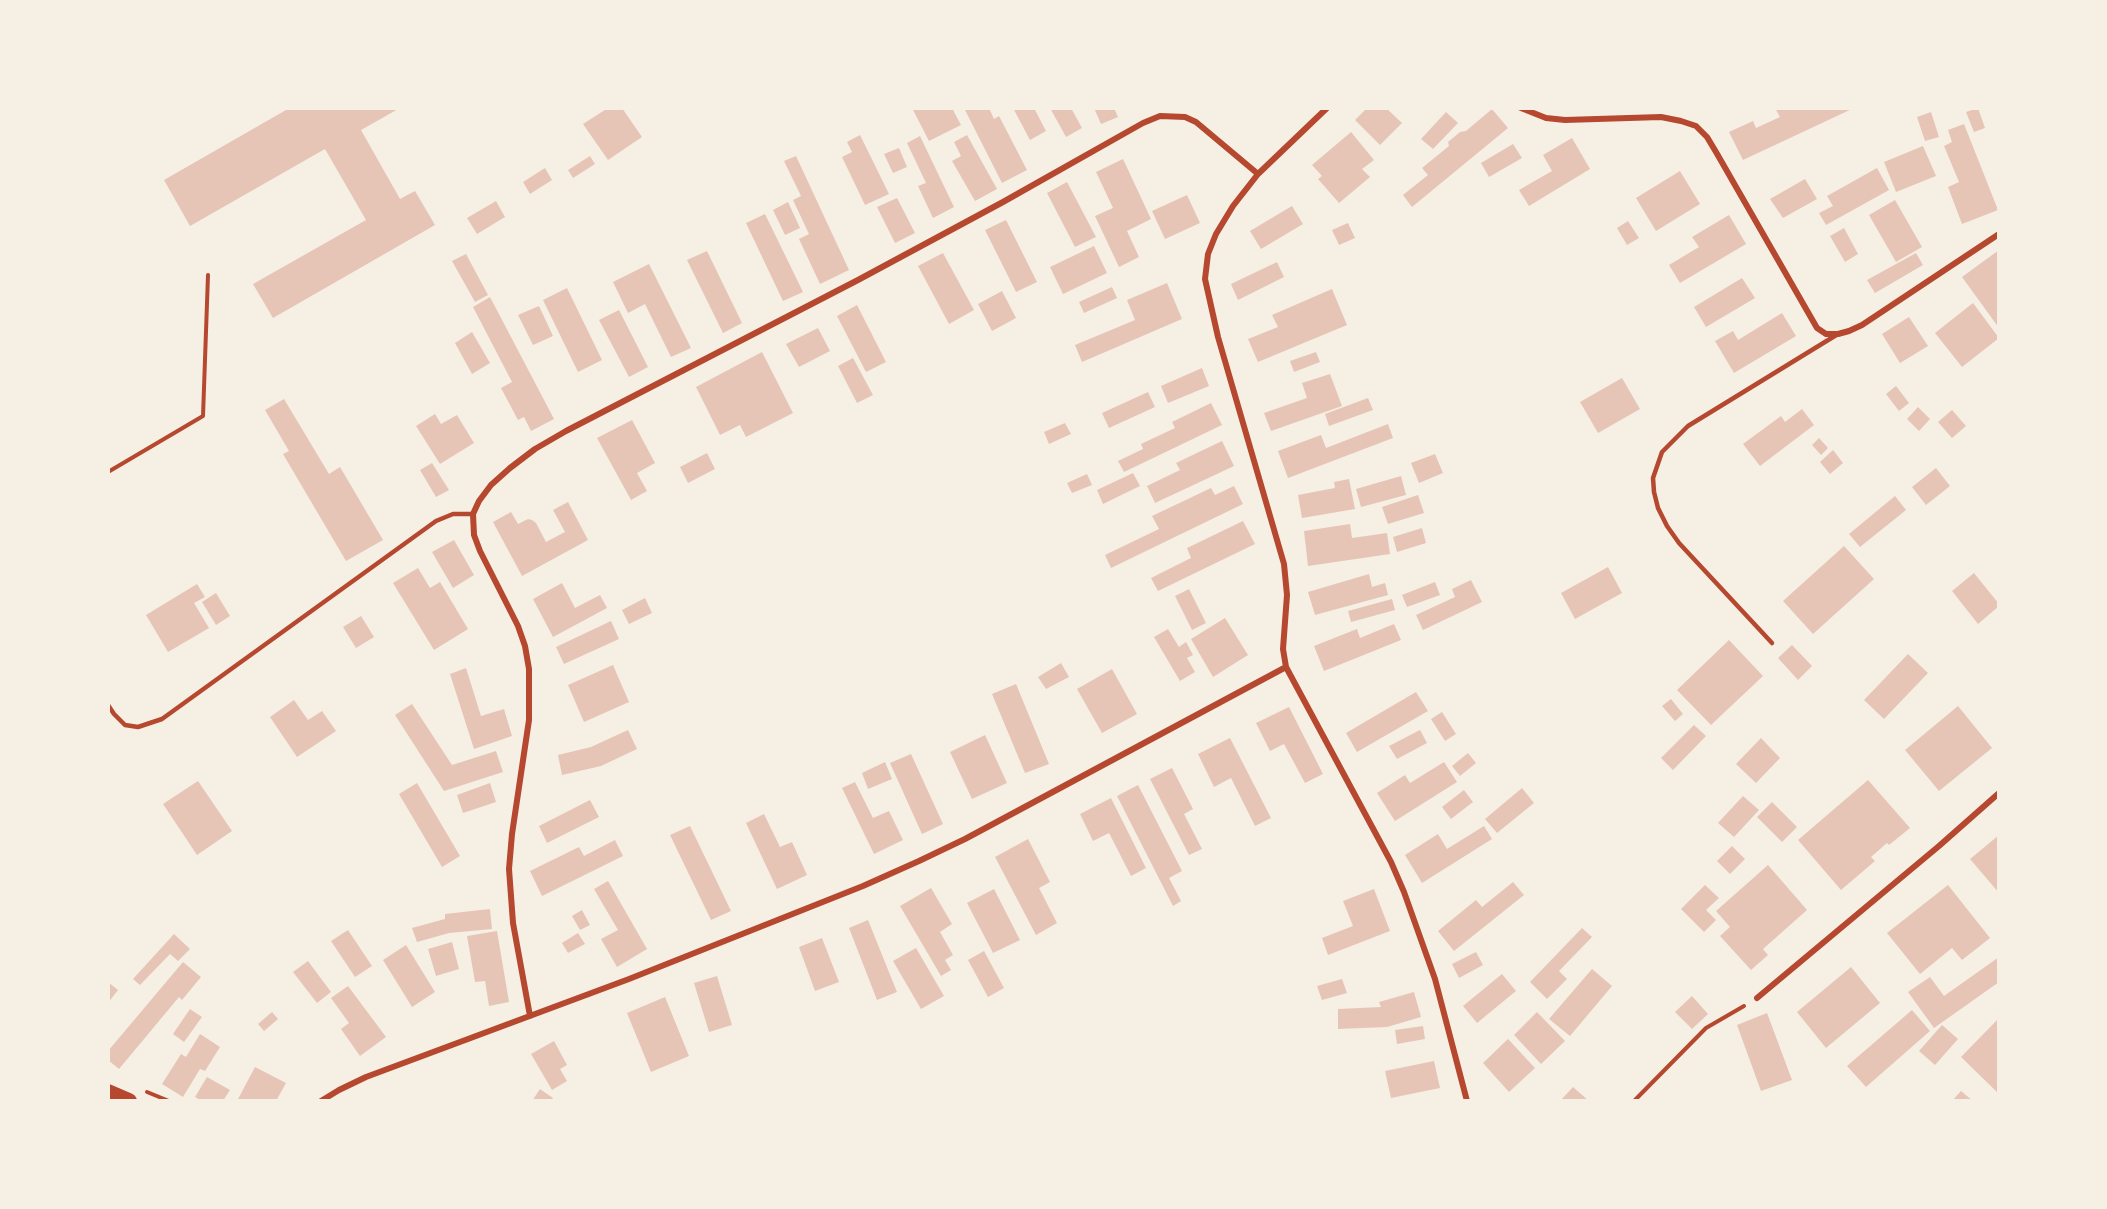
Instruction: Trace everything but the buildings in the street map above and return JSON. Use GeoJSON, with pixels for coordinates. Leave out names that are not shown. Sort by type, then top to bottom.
{"type":"FeatureCollection","features":[{"type":"Feature","properties":{"kind":"highway"},"geometry":{"type":"LineString","coordinates":[[108,1092],[129,1101]]}},
{"type":"Feature","properties":{"kind":"street"},"geometry":{"type":"LineString","coordinates":[[1327,108],[1257,174],[1233,206],[1216,234],[1208,254],[1205,279],[1218,337],[1284,564],[1287,595],[1283,649],[1286,667],[1391,862],[1404,892],[1435,979],[1467,1101]]}},
{"type":"Feature","properties":{"kind":"street"},"geometry":{"type":"LineString","coordinates":[[1521,108],[1546,118],[1565,120],[1661,117],[1696,126],[1707,137],[1817,328],[1826,334],[1849,332],[1862,325],[1999,234]]}},
{"type":"Feature","properties":{"kind":"street"},"geometry":{"type":"LineString","coordinates":[[530,1016],[513,923],[509,869],[512,834],[530,720],[530,669],[518,626],[474,535],[473,514],[491,485],[535,449],[960,225],[1143,123],[1160,116],[1185,117],[1196,122],[1257,174]]}},
{"type":"Feature","properties":{"kind":"street"},"geometry":{"type":"LineString","coordinates":[[321,1101],[376,1073],[650,971],[863,886],[919,861],[966,839],[1286,667]]}},
{"type":"Feature","properties":{"kind":"street"},"geometry":{"type":"LineString","coordinates":[[1757,998],[1930,854],[1999,793]]}},
{"type":"Feature","properties":{"kind":"lane"},"geometry":{"type":"LineString","coordinates":[[1772,643],[1679,543],[1658,508],[1653,478],[1662,452],[1688,426],[1838,334]]}},
{"type":"Feature","properties":{"kind":"lane"},"geometry":{"type":"LineString","coordinates":[[108,705],[125,725],[138,727],[162,719],[436,521],[453,514],[473,514]]}},
{"type":"Feature","properties":{"kind":"path"},"geometry":{"type":"LineString","coordinates":[[108,471],[203,416],[208,275]]}},
{"type":"Feature","properties":{"kind":"path"},"geometry":{"type":"LineString","coordinates":[[1634,1101],[1706,1028],[1757,998]]}}]}
